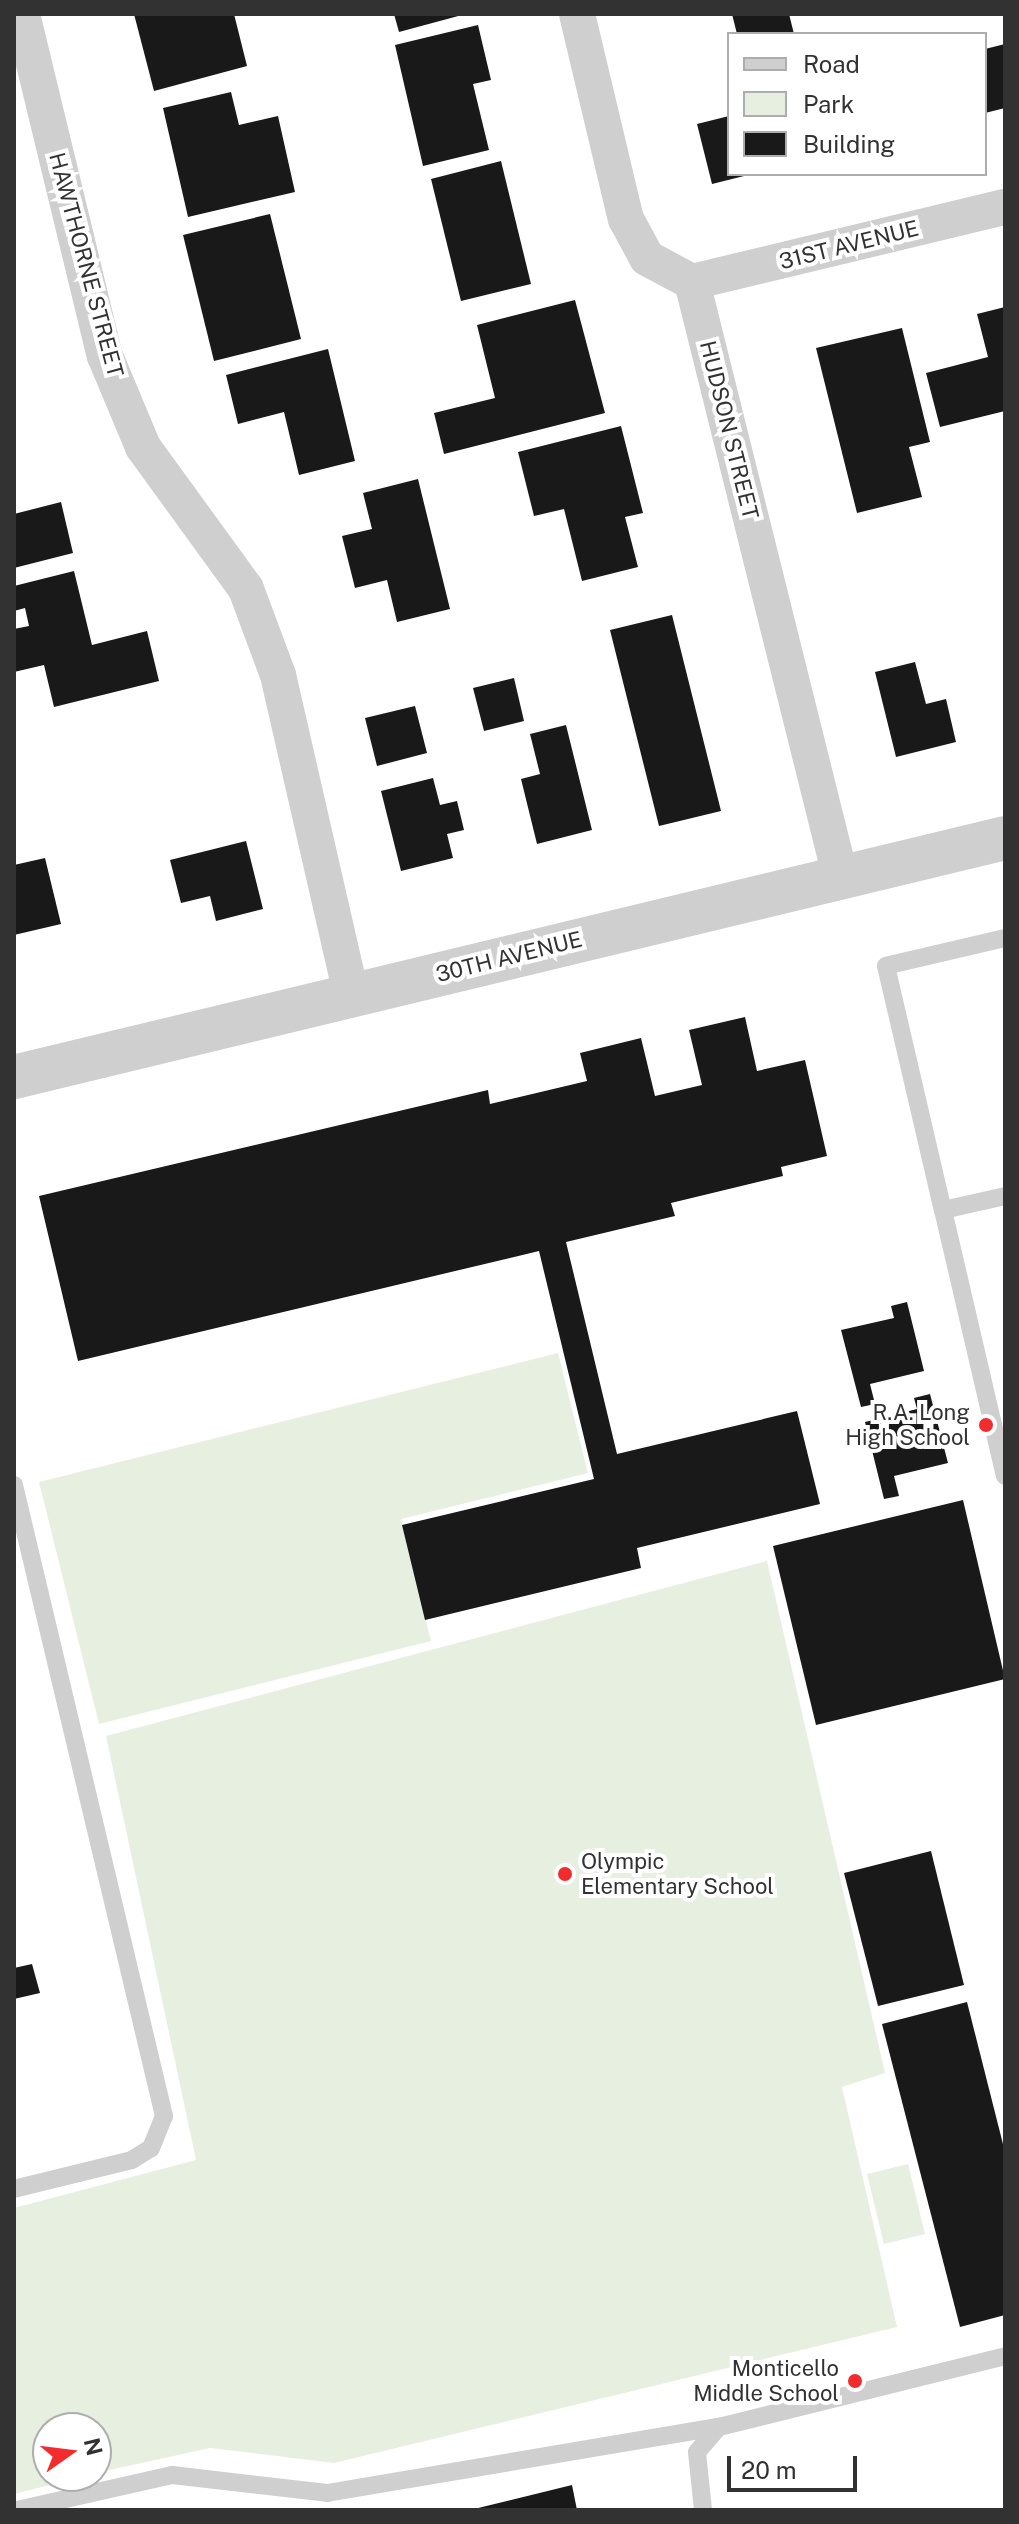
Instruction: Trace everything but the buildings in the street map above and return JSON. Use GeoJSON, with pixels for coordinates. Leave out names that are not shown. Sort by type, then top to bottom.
{"type":"FeatureCollection","features":[{"type":"Feature","properties":{"kind":"street","name":"HAWTHORNE STREET"},"geometry":{"type":"LineString","coordinates":[[22,14],[105,356],[143,447],[246,589],[278,675],[351,995]]}},
{"type":"Feature","properties":{"kind":"street"},"geometry":{"type":"LineString","coordinates":[[577,14],[626,219],[647,258],[692,282]]}},
{"type":"Feature","properties":{"kind":"street","name":"31ST AVENUE"},"geometry":{"type":"LineString","coordinates":[[692,282],[1005,207]]}},
{"type":"Feature","properties":{"kind":"street","name":"HUDSON STREET"},"geometry":{"type":"LineString","coordinates":[[692,282],[840,875]]}},
{"type":"Feature","properties":{"kind":"street","name":"30TH AVENUE"},"geometry":{"type":"LineString","coordinates":[[14,1077],[840,875],[1005,838]]}},
{"type":"Feature","properties":{"kind":"lane"},"geometry":{"type":"LineString","coordinates":[[1005,938],[886,966],[1005,1476]]}},
{"type":"Feature","properties":{"kind":"lane"},"geometry":{"type":"LineString","coordinates":[[943,1210],[1005,1196]]}},
{"type":"Feature","properties":{"kind":"lane"},"geometry":{"type":"LineString","coordinates":[[14,1485],[164,2116],[151,2148],[132,2160],[14,2189]]}},
{"type":"Feature","properties":{"kind":"lane"},"geometry":{"type":"LineString","coordinates":[[17,2510],[172,2475],[327,2493],[719,2427],[1005,2356]]}},
{"type":"Feature","properties":{"kind":"lane"},"geometry":{"type":"LineString","coordinates":[[703,2510],[697,2452],[719,2427]]}},
{"type":"Feature","properties":{"kind":"green space"},"geometry":{"type":"Polygon","coordinates":[[[558,1353],[588,1473],[401,1519],[431,1641],[99,1724],[39,1482],[558,1353]]]}},
{"type":"Feature","properties":{"kind":"green space"},"geometry":{"type":"Polygon","coordinates":[[[767,1561],[885,2073],[842,2087],[897,2327],[334,2463],[210,2448],[112,2469],[112,2412],[32,2412],[32,2490],[14,2494],[14,2208],[196,2160],[106,1736],[767,1561]]]}},
{"type":"Feature","properties":{"kind":"green space"},"geometry":{"type":"Polygon","coordinates":[[[908,2164],[925,2234],[884,2244],[867,2174],[908,2164]]]}},
{"type":"Feature","properties":{"kind":"place","name":"R.A. Long High School"},"geometry":{"type":"Point","coordinates":[986,1425]}},
{"type":"Feature","properties":{"kind":"place","name":"Olympic Elementary School"},"geometry":{"type":"Point","coordinates":[565,1874]}},
{"type":"Feature","properties":{"kind":"place","name":"Monticello Middle School"},"geometry":{"type":"Point","coordinates":[855,2381]}}]}
